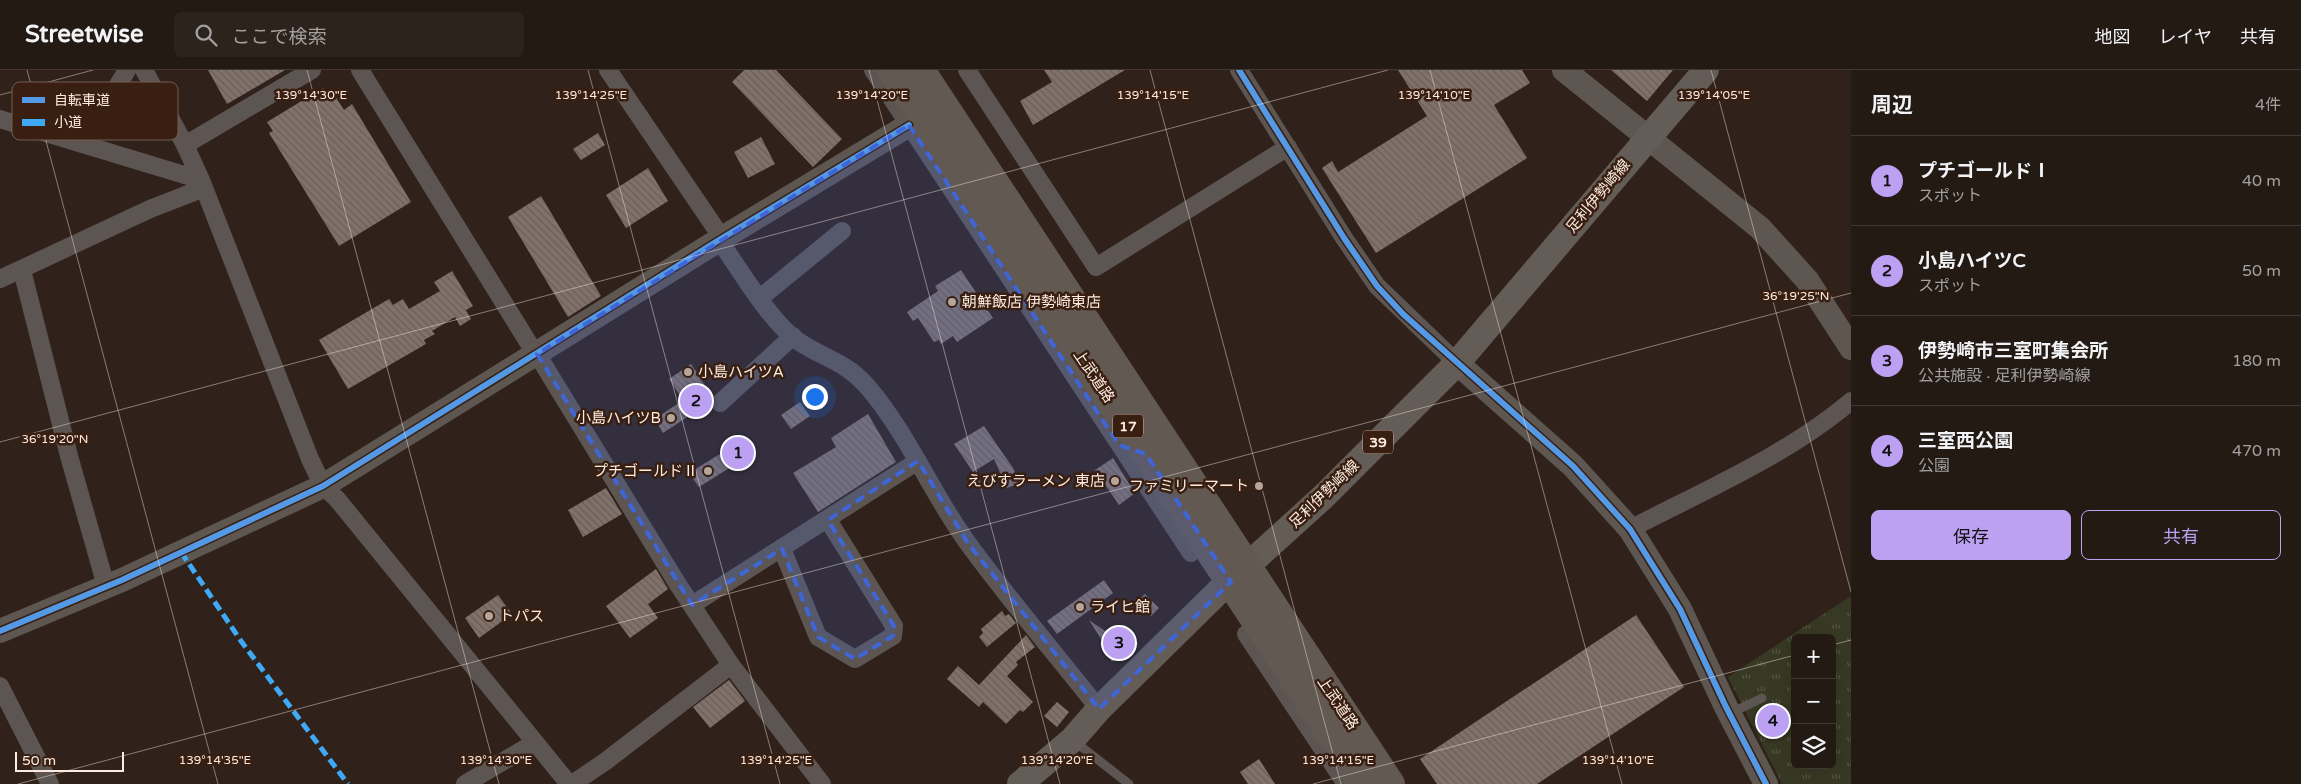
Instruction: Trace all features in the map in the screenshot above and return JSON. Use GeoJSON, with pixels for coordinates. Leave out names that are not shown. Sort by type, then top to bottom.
{"type":"FeatureCollection","features":[{"type":"Feature","properties":{"kind":"highway","name":"上武道路"},"geometry":{"type":"LineString","coordinates":[[891,70],[1146,454],[1239,574],[1391,784]]}},
{"type":"Feature","properties":{"kind":"highway","name":"上武道路"},"geometry":{"type":"LineString","coordinates":[[922,70],[1239,574],[1324,738],[1363,784]]}},
{"type":"Feature","properties":{"kind":"main road","name":"足利伊勢崎線"},"geometry":{"type":"LineString","coordinates":[[1020,784],[1072,740],[1099,709],[1217,593],[1323,497],[1457,363],[1706,70]]}},
{"type":"Feature","properties":{"kind":"street"},"geometry":{"type":"LineString","coordinates":[[120,82],[127,70]]}},
{"type":"Feature","properties":{"kind":"street"},"geometry":{"type":"LineString","coordinates":[[144,70],[150,82]]}},
{"type":"Feature","properties":{"kind":"street"},"geometry":{"type":"LineString","coordinates":[[185,146],[312,70]]}},
{"type":"Feature","properties":{"kind":"street"},"geometry":{"type":"LineString","coordinates":[[360,70],[692,605],[731,665],[822,784]]}},
{"type":"Feature","properties":{"kind":"street"},"geometry":{"type":"LineString","coordinates":[[608,70],[769,312],[797,341],[845,366],[866,386],[900,429],[938,497],[967,542],[1099,709]]}},
{"type":"Feature","properties":{"kind":"street"},"geometry":{"type":"LineString","coordinates":[[873,70],[1192,554]]}},
{"type":"Feature","properties":{"kind":"street"},"geometry":{"type":"LineString","coordinates":[[967,70],[1096,267],[1288,147]]}},
{"type":"Feature","properties":{"kind":"street"},"geometry":{"type":"LineString","coordinates":[[1239,70],[1377,286],[1457,363],[1573,466],[1630,529],[1680,609],[1729,714],[1766,784]]}},
{"type":"Feature","properties":{"kind":"street"},"geometry":{"type":"LineString","coordinates":[[1564,70],[1760,228],[1807,280],[1851,348]]}},
{"type":"Feature","properties":{"kind":"street"},"geometry":{"type":"LineString","coordinates":[[0,631],[106,586],[323,486],[721,239],[909,125]]}},
{"type":"Feature","properties":{"kind":"street"},"geometry":{"type":"LineString","coordinates":[[178,133],[203,184],[310,459],[323,486],[337,499],[534,743],[570,784],[606,761],[731,665]]}},
{"type":"Feature","properties":{"kind":"street"},"geometry":{"type":"LineString","coordinates":[[73,140],[203,184]]}},
{"type":"Feature","properties":{"kind":"street"},"geometry":{"type":"LineString","coordinates":[[0,279],[203,184]]}},
{"type":"Feature","properties":{"kind":"street"},"geometry":{"type":"LineString","coordinates":[[760,298],[842,232]]}},
{"type":"Feature","properties":{"kind":"street"},"geometry":{"type":"LineString","coordinates":[[22,270],[69,456],[106,586]]}},
{"type":"Feature","properties":{"kind":"street"},"geometry":{"type":"LineString","coordinates":[[720,403],[793,336]]}},
{"type":"Feature","properties":{"kind":"street"},"geometry":{"type":"LineString","coordinates":[[1630,529],[1774,455],[1821,425],[1851,401]]}},
{"type":"Feature","properties":{"kind":"street"},"geometry":{"type":"LineString","coordinates":[[1119,444],[1146,454]]}},
{"type":"Feature","properties":{"kind":"street"},"geometry":{"type":"LineString","coordinates":[[692,605],[918,461]]}},
{"type":"Feature","properties":{"kind":"street"},"geometry":{"type":"LineString","coordinates":[[782,549],[818,637],[855,659],[893,636],[894,626],[828,520]]}},
{"type":"Feature","properties":{"kind":"street"},"geometry":{"type":"LineString","coordinates":[[1246,634],[1324,738],[1346,784]]}},
{"type":"Feature","properties":{"kind":"street"},"geometry":{"type":"LineString","coordinates":[[0,686],[50,784]]}},
{"type":"Feature","properties":{"kind":"street"},"geometry":{"type":"LineString","coordinates":[[465,784],[534,743]]}},
{"type":"Feature","properties":{"kind":"lane"},"geometry":{"type":"LineString","coordinates":[[1729,714],[1762,698]]}},
{"type":"Feature","properties":{"kind":"lane"},"geometry":{"type":"LineString","coordinates":[[1072,740],[1129,784]]}},
{"type":"Feature","properties":{"kind":"highlighted area"},"geometry":{"type":"Polygon","coordinates":[[[909,125],[1119,445],[1146,454],[1231,582],[1099,709],[967,542],[918,461],[828,520],[894,626],[893,636],[855,659],[818,637],[782,549],[692,605],[537,354],[909,125]]]}},
{"type":"Feature","properties":{"kind":"green space"},"geometry":{"type":"Polygon","coordinates":[[[1851,596],[1851,784],[1782,784],[1728,677],[1791,636],[1791,769],[1836,769],[1836,634],[1793,634],[1851,596]]]}},
{"type":"Feature","properties":{"kind":"building"},"geometry":{"type":"Polygon","coordinates":[[[208,70],[285,70],[227,104],[208,70]]]}},
{"type":"Feature","properties":{"kind":"building"},"geometry":{"type":"Polygon","coordinates":[[[744,70],[776,70],[842,139],[813,167],[732,82],[744,70]]]}},
{"type":"Feature","properties":{"kind":"building"},"geometry":{"type":"Polygon","coordinates":[[[1044,70],[1125,70],[1033,125],[1020,101],[1052,82],[1044,70]]]}},
{"type":"Feature","properties":{"kind":"building"},"geometry":{"type":"Polygon","coordinates":[[[1398,70],[1522,70],[1530,83],[1494,105],[1527,158],[1376,253],[1322,168],[1332,161],[1338,172],[1427,116],[1398,70]]]}},
{"type":"Feature","properties":{"kind":"building"},"geometry":{"type":"Polygon","coordinates":[[[1611,70],[1673,70],[1647,101],[1611,70]]]}},
{"type":"Feature","properties":{"kind":"building"},"geometry":{"type":"Polygon","coordinates":[[[323,88],[327,96],[333,93],[344,110],[352,104],[411,202],[339,246],[269,133],[273,131],[267,122],[323,88]]]}},
{"type":"Feature","properties":{"kind":"building"},"geometry":{"type":"Polygon","coordinates":[[[598,133],[605,145],[581,160],[573,149],[598,133]]]}},
{"type":"Feature","properties":{"kind":"building"},"geometry":{"type":"Polygon","coordinates":[[[761,137],[775,164],[748,178],[734,152],[761,137]]]}},
{"type":"Feature","properties":{"kind":"building"},"geometry":{"type":"Polygon","coordinates":[[[648,168],[668,201],[626,228],[606,195],[648,168]]]}},
{"type":"Feature","properties":{"kind":"building"},"geometry":{"type":"Polygon","coordinates":[[[541,196],[601,296],[568,317],[508,217],[541,196]]]}},
{"type":"Feature","properties":{"kind":"building","name":"朝鮮飯店 伊勢崎東店"},"geometry":{"type":"Polygon","coordinates":[[[961,270],[993,318],[957,342],[953,336],[941,344],[939,340],[934,342],[918,318],[913,321],[907,312],[938,291],[935,286],[961,270]]]}},
{"type":"Feature","properties":{"kind":"building"},"geometry":{"type":"Polygon","coordinates":[[[452,271],[473,306],[466,310],[471,319],[460,326],[455,317],[432,331],[435,334],[424,340],[426,344],[348,389],[319,340],[389,299],[393,305],[403,299],[409,309],[440,291],[434,282],[452,271]]]}},
{"type":"Feature","properties":{"kind":"building"},"geometry":{"type":"Polygon","coordinates":[[[691,364],[712,396],[710,402],[663,433],[655,419],[683,400],[669,379],[691,364]]]}},
{"type":"Feature","properties":{"kind":"building"},"geometry":{"type":"Polygon","coordinates":[[[800,402],[810,416],[791,429],[781,415],[800,402]]]}},
{"type":"Feature","properties":{"kind":"building"},"geometry":{"type":"Polygon","coordinates":[[[868,414],[896,462],[818,512],[793,473],[836,447],[831,438],[868,414]]]}},
{"type":"Feature","properties":{"kind":"building"},"geometry":{"type":"Polygon","coordinates":[[[984,426],[1013,468],[1020,483],[1007,488],[994,459],[973,472],[954,444],[984,426]]]}},
{"type":"Feature","properties":{"kind":"building"},"geometry":{"type":"Polygon","coordinates":[[[746,438],[755,452],[699,487],[689,473],[746,438]]]}},
{"type":"Feature","properties":{"kind":"building","name":"えびすラーメン 東店"},"geometry":{"type":"Polygon","coordinates":[[[1113,458],[1135,493],[1119,505],[1095,470],[1113,458]]]}},
{"type":"Feature","properties":{"kind":"building"},"geometry":{"type":"Polygon","coordinates":[[[606,488],[622,514],[583,537],[568,510],[606,488]]]}},
{"type":"Feature","properties":{"kind":"building"},"geometry":{"type":"Polygon","coordinates":[[[656,569],[668,589],[648,604],[658,618],[630,638],[606,606],[656,569]]]}},
{"type":"Feature","properties":{"kind":"building","name":"ライヒ館"},"geometry":{"type":"Polygon","coordinates":[[[1104,580],[1113,593],[1057,634],[1047,621],[1104,580]]]}},
{"type":"Feature","properties":{"kind":"building"},"geometry":{"type":"Polygon","coordinates":[[[1145,594],[1159,608],[1151,616],[1136,602],[1145,594]]]}},
{"type":"Feature","properties":{"kind":"building","name":"トパス"},"geometry":{"type":"Polygon","coordinates":[[[498,595],[512,614],[479,638],[465,618],[498,595]]]}},
{"type":"Feature","properties":{"kind":"building"},"geometry":{"type":"Polygon","coordinates":[[[1002,611],[1005,616],[1009,614],[1016,623],[987,647],[979,637],[983,633],[981,629],[1002,611]]]}},
{"type":"Feature","properties":{"kind":"building"},"geometry":{"type":"Polygon","coordinates":[[[1636,615],[1684,687],[1537,784],[1437,784],[1420,759],[1636,615]]]}},
{"type":"Feature","properties":{"kind":"building"},"geometry":{"type":"Polygon","coordinates":[[[1089,620],[1111,635],[1125,625],[1138,644],[1112,662],[1100,644],[1103,642],[1089,620]]]}},
{"type":"Feature","properties":{"kind":"building"},"geometry":{"type":"Polygon","coordinates":[[[1026,635],[1035,647],[1016,662],[1018,665],[1007,676],[1033,702],[1023,712],[1020,710],[1006,724],[983,702],[979,707],[947,679],[958,666],[979,685],[1026,635]]]}},
{"type":"Feature","properties":{"kind":"building"},"geometry":{"type":"Polygon","coordinates":[[[729,680],[745,701],[710,728],[693,707],[729,680]]]}},
{"type":"Feature","properties":{"kind":"building"},"geometry":{"type":"Polygon","coordinates":[[[1057,702],[1069,712],[1057,727],[1044,716],[1057,702]]]}},
{"type":"Feature","properties":{"kind":"building"},"geometry":{"type":"Polygon","coordinates":[[[1259,759],[1275,784],[1248,784],[1240,772],[1259,759]]]}},
{"type":"Feature","properties":{"kind":"marked path"},"geometry":{"type":"LineString","coordinates":[[181,552],[241,641],[348,784]]}},
{"type":"Feature","properties":{"kind":"cycle path"},"geometry":{"type":"LineString","coordinates":[[1239,70],[1344,238],[1377,286],[1403,314],[1573,466],[1630,529],[1680,609],[1726,707],[1766,784]]}},
{"type":"Feature","properties":{"kind":"cycle path"},"geometry":{"type":"LineString","coordinates":[[0,631],[122,580],[323,486],[719,240],[909,125]]}},
{"type":"Feature","properties":{"kind":"place","name":"朝鮮飯店 伊勢崎東店"},"geometry":{"type":"Point","coordinates":[952,302]}},
{"type":"Feature","properties":{"kind":"place","name":"小島ハイツA"},"geometry":{"type":"Point","coordinates":[688,372]}},
{"type":"Feature","properties":{"kind":"place","name":"小島ハイツC"},"geometry":{"type":"Point","coordinates":[696,401]}},
{"type":"Feature","properties":{"kind":"place","name":"小島ハイツB"},"geometry":{"type":"Point","coordinates":[671,418]}},
{"type":"Feature","properties":{"kind":"place","name":"プチゴールドⅠ"},"geometry":{"type":"Point","coordinates":[738,453]}},
{"type":"Feature","properties":{"kind":"place","name":"プチゴールドⅡ"},"geometry":{"type":"Point","coordinates":[708,471]}},
{"type":"Feature","properties":{"kind":"place","name":"えびすラーメン 東店"},"geometry":{"type":"Point","coordinates":[1115,481]}},
{"type":"Feature","properties":{"kind":"place","name":"ファミリーマート"},"geometry":{"type":"Point","coordinates":[1259,486]}},
{"type":"Feature","properties":{"kind":"place","name":"ライヒ館"},"geometry":{"type":"Point","coordinates":[1080,607]}},
{"type":"Feature","properties":{"kind":"place","name":"トパス"},"geometry":{"type":"Point","coordinates":[489,616]}},
{"type":"Feature","properties":{"kind":"place","name":"伊勢崎市三室町集会所"},"geometry":{"type":"Point","coordinates":[1119,643]}},
{"type":"Feature","properties":{"kind":"place","name":"三室西公園"},"geometry":{"type":"Point","coordinates":[1773,721]}}]}
